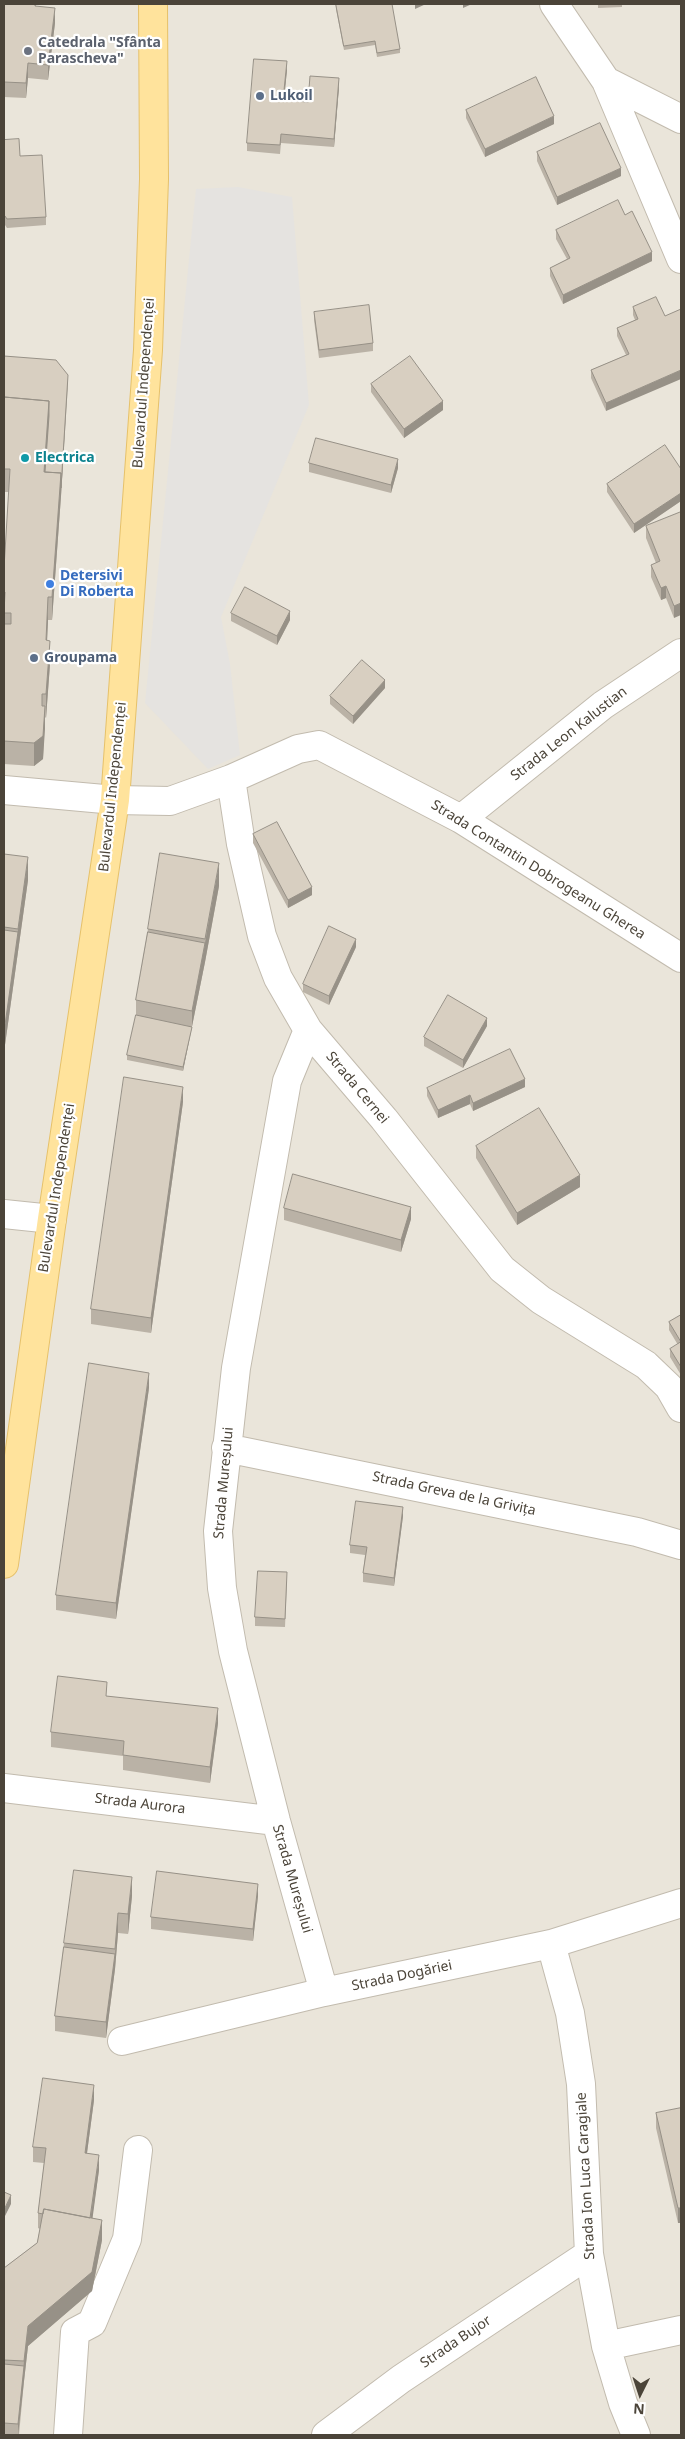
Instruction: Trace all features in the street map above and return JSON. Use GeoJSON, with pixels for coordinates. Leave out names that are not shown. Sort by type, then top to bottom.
{"type":"FeatureCollection","features":[{"type":"Feature","properties":{"kind":"main road"},"geometry":{"type":"LineString","coordinates":[[141,4],[153,16]]}},
{"type":"Feature","properties":{"kind":"main road","name":"Bulevardul Independenței"},"geometry":{"type":"LineString","coordinates":[[4,1564],[52,1219],[114,800],[148,350],[154,188],[153,16]]}},
{"type":"Feature","properties":{"kind":"street"},"geometry":{"type":"LineString","coordinates":[[554,4],[606,81],[681,259]]}},
{"type":"Feature","properties":{"kind":"street"},"geometry":{"type":"LineString","coordinates":[[606,81],[681,119]]}},
{"type":"Feature","properties":{"kind":"street","name":"Strada Leon Kalustian"},"geometry":{"type":"LineString","coordinates":[[460,819],[603,705],[681,653]]}},
{"type":"Feature","properties":{"kind":"street","name":"Strada Contantin Dobrogeanu Gherea"},"geometry":{"type":"LineString","coordinates":[[231,779],[298,749],[319,745],[460,819],[681,958]]}},
{"type":"Feature","properties":{"kind":"street"},"geometry":{"type":"LineString","coordinates":[[4,790],[114,800],[170,800],[231,779]]}},
{"type":"Feature","properties":{"kind":"street","name":"Strada Cernei"},"geometry":{"type":"LineString","coordinates":[[231,779],[241,844],[262,936],[278,978],[308,1030],[384,1119],[502,1269],[541,1300],[646,1365],[669,1387],[681,1408]]}},
{"type":"Feature","properties":{"kind":"street","name":"Strada Mureșului"},"geometry":{"type":"LineString","coordinates":[[308,1030],[287,1081],[236,1368],[218,1531],[222,1588],[233,1651],[276,1821],[324,1992]]}},
{"type":"Feature","properties":{"kind":"street"},"geometry":{"type":"LineString","coordinates":[[4,1214],[52,1219]]}},
{"type":"Feature","properties":{"kind":"street","name":"Strada Greva de la Grivița"},"geometry":{"type":"LineString","coordinates":[[226,1448],[637,1532],[681,1545]]}},
{"type":"Feature","properties":{"kind":"street","name":"Strada Aurora"},"geometry":{"type":"LineString","coordinates":[[4,1788],[276,1821]]}},
{"type":"Feature","properties":{"kind":"street","name":"Strada Dogăriei"},"geometry":{"type":"LineString","coordinates":[[122,2041],[324,1992],[551,1944],[681,1904]]}},
{"type":"Feature","properties":{"kind":"street","name":"Strada Ion Luca Caragiale"},"geometry":{"type":"LineString","coordinates":[[551,1944],[570,2013],[580,2084],[589,2254],[606,2346],[623,2403],[636,2435]]}},
{"type":"Feature","properties":{"kind":"street"},"geometry":{"type":"LineString","coordinates":[[68,2435],[75,2332],[92,2323],[127,2239],[138,2150]]}},
{"type":"Feature","properties":{"kind":"street","name":"Strada Bujor"},"geometry":{"type":"LineString","coordinates":[[326,2435],[401,2379],[589,2254]]}},
{"type":"Feature","properties":{"kind":"street"},"geometry":{"type":"LineString","coordinates":[[606,2346],[681,2330]]}},
{"type":"Feature","properties":{"kind":"shaded area"},"geometry":{"type":"Polygon","coordinates":[[[4,4],[681,4],[681,2435],[4,2435],[4,4]]]}},
{"type":"Feature","properties":{"kind":"shaded area"},"geometry":{"type":"Polygon","coordinates":[[[238,187],[292,197],[309,405],[221,617],[230,664],[240,755],[208,769],[145,703],[196,189],[238,187]]]}},
{"type":"Feature","properties":{"kind":"building","name":"Catedrala \"Sfânta Parascheva\""},"geometry":{"type":"Polygon","coordinates":[[[4,4],[35,4],[35,6],[55,8],[48,65],[28,63],[26,83],[4,82],[4,4]]]}},
{"type":"Feature","properties":{"kind":"building"},"geometry":{"type":"Polygon","coordinates":[[[336,4],[392,4],[400,49],[377,53],[375,41],[344,46],[336,4]]]}},
{"type":"Feature","properties":{"kind":"building"},"geometry":{"type":"Polygon","coordinates":[[[254,59],[287,61],[283,100],[308,102],[310,76],[339,78],[334,139],[281,134],[280,145],[247,143],[254,59]]]}},
{"type":"Feature","properties":{"kind":"building"},"geometry":{"type":"Polygon","coordinates":[[[536,77],[554,116],[485,149],[466,110],[536,77]]]}},
{"type":"Feature","properties":{"kind":"building"},"geometry":{"type":"Polygon","coordinates":[[[600,123],[621,168],[557,197],[537,152],[600,123]]]}},
{"type":"Feature","properties":{"kind":"building"},"geometry":{"type":"Polygon","coordinates":[[[19,139],[20,156],[42,155],[46,217],[7,219],[4,216],[4,140],[19,139]]]}},
{"type":"Feature","properties":{"kind":"building"},"geometry":{"type":"Polygon","coordinates":[[[618,200],[625,215],[632,211],[652,252],[563,295],[550,268],[570,258],[556,230],[618,200]]]}},
{"type":"Feature","properties":{"kind":"building"},"geometry":{"type":"Polygon","coordinates":[[[656,297],[665,316],[681,309],[681,370],[606,403],[591,370],[629,354],[617,328],[638,319],[633,307],[656,297]]]}},
{"type":"Feature","properties":{"kind":"building"},"geometry":{"type":"Polygon","coordinates":[[[369,305],[373,343],[319,350],[314,312],[369,305]]]}},
{"type":"Feature","properties":{"kind":"building"},"geometry":{"type":"Polygon","coordinates":[[[4,356],[56,360],[68,375],[61,488],[61,473],[45,472],[49,401],[4,397],[4,356]]]}},
{"type":"Feature","properties":{"kind":"building"},"geometry":{"type":"Polygon","coordinates":[[[410,356],[443,401],[404,429],[371,384],[410,356]]]}},
{"type":"Feature","properties":{"kind":"building"},"geometry":{"type":"Polygon","coordinates":[[[4,397],[49,401],[44,472],[61,473],[52,597],[48,597],[46,640],[50,641],[46,694],[42,694],[42,706],[45,706],[43,736],[34,743],[4,741],[4,624],[11,624],[11,613],[4,613],[4,568],[10,469],[4,469],[4,397]]]}},
{"type":"Feature","properties":{"kind":"building"},"geometry":{"type":"Polygon","coordinates":[[[316,438],[398,459],[391,485],[309,463],[316,438]]]}},
{"type":"Feature","properties":{"kind":"building"},"geometry":{"type":"Polygon","coordinates":[[[665,445],[681,469],[681,493],[634,524],[607,484],[665,445]]]}},
{"type":"Feature","properties":{"kind":"building"},"geometry":{"type":"Polygon","coordinates":[[[681,512],[681,603],[674,606],[666,586],[661,588],[651,565],[660,561],[646,526],[681,512]]]}},
{"type":"Feature","properties":{"kind":"building"},"geometry":{"type":"Polygon","coordinates":[[[245,587],[290,611],[277,636],[231,613],[245,587]]]}},
{"type":"Feature","properties":{"kind":"building"},"geometry":{"type":"Polygon","coordinates":[[[362,660],[385,680],[353,716],[330,696],[362,660]]]}},
{"type":"Feature","properties":{"kind":"building"},"geometry":{"type":"Polygon","coordinates":[[[277,822],[312,887],[288,900],[253,834],[277,822]]]}},
{"type":"Feature","properties":{"kind":"building"},"geometry":{"type":"Polygon","coordinates":[[[160,853],[219,863],[205,939],[148,929],[160,853]]]}},
{"type":"Feature","properties":{"kind":"building"},"geometry":{"type":"Polygon","coordinates":[[[4,854],[28,857],[18,929],[4,927],[4,854]]]}},
{"type":"Feature","properties":{"kind":"building"},"geometry":{"type":"Polygon","coordinates":[[[329,926],[356,939],[329,996],[303,984],[329,926]]]}},
{"type":"Feature","properties":{"kind":"building"},"geometry":{"type":"Polygon","coordinates":[[[4,930],[18,932],[4,1032],[4,930]]]}},
{"type":"Feature","properties":{"kind":"building"},"geometry":{"type":"Polygon","coordinates":[[[148,932],[205,943],[192,1011],[136,1000],[148,932]]]}},
{"type":"Feature","properties":{"kind":"building"},"geometry":{"type":"Polygon","coordinates":[[[448,995],[487,1018],[463,1060],[424,1037],[448,995]]]}},
{"type":"Feature","properties":{"kind":"building"},"geometry":{"type":"Polygon","coordinates":[[[136,1015],[192,1027],[183,1067],[127,1055],[136,1015]]]}},
{"type":"Feature","properties":{"kind":"building"},"geometry":{"type":"Polygon","coordinates":[[[510,1049],[525,1079],[473,1103],[470,1095],[438,1110],[427,1088],[510,1049]]]}},
{"type":"Feature","properties":{"kind":"building"},"geometry":{"type":"Polygon","coordinates":[[[124,1077],[183,1087],[151,1318],[91,1309],[124,1077]]]}},
{"type":"Feature","properties":{"kind":"building"},"geometry":{"type":"Polygon","coordinates":[[[539,1108],[580,1175],[517,1213],[476,1146],[539,1108]]]}},
{"type":"Feature","properties":{"kind":"building"},"geometry":{"type":"Polygon","coordinates":[[[293,1174],[411,1207],[401,1240],[284,1208],[293,1174]]]}},
{"type":"Feature","properties":{"kind":"building"},"geometry":{"type":"Polygon","coordinates":[[[681,1315],[681,1342],[669,1322],[681,1315]]]}},
{"type":"Feature","properties":{"kind":"building"},"geometry":{"type":"Polygon","coordinates":[[[681,1342],[681,1367],[670,1349],[681,1342]]]}},
{"type":"Feature","properties":{"kind":"building"},"geometry":{"type":"Polygon","coordinates":[[[89,1363],[149,1373],[116,1603],[56,1595],[89,1363]]]}},
{"type":"Feature","properties":{"kind":"building"},"geometry":{"type":"Polygon","coordinates":[[[356,1501],[403,1507],[394,1578],[363,1573],[367,1547],[350,1545],[356,1501]]]}},
{"type":"Feature","properties":{"kind":"building"},"geometry":{"type":"Polygon","coordinates":[[[258,1571],[287,1572],[285,1619],[255,1617],[258,1571]]]}},
{"type":"Feature","properties":{"kind":"building"},"geometry":{"type":"Polygon","coordinates":[[[58,1676],[107,1682],[106,1696],[218,1708],[210,1767],[123,1755],[124,1741],[51,1732],[58,1676]]]}},
{"type":"Feature","properties":{"kind":"building"},"geometry":{"type":"Polygon","coordinates":[[[74,1870],[132,1877],[128,1914],[118,1913],[115,1949],[64,1943],[74,1870]]]}},
{"type":"Feature","properties":{"kind":"building"},"geometry":{"type":"Polygon","coordinates":[[[157,1871],[258,1884],[253,1929],[151,1917],[157,1871]]]}},
{"type":"Feature","properties":{"kind":"building"},"geometry":{"type":"Polygon","coordinates":[[[64,1947],[115,1954],[106,2022],[55,2016],[64,1947]]]}},
{"type":"Feature","properties":{"kind":"building"},"geometry":{"type":"Polygon","coordinates":[[[43,2078],[94,2085],[85,2153],[99,2155],[90,2218],[44,2209],[43,2214],[38,2213],[46,2148],[33,2147],[43,2078]]]}},
{"type":"Feature","properties":{"kind":"building"},"geometry":{"type":"Polygon","coordinates":[[[681,2108],[681,2208],[678,2208],[656,2113],[681,2108]]]}},
{"type":"Feature","properties":{"kind":"building"},"geometry":{"type":"Polygon","coordinates":[[[4,2192],[11,2195],[4,2210],[4,2192]]]}},
{"type":"Feature","properties":{"kind":"building"},"geometry":{"type":"Polygon","coordinates":[[[44,2209],[102,2220],[92,2272],[28,2326],[24,2361],[4,2360],[4,2268],[37,2243],[44,2209]]]}},
{"type":"Feature","properties":{"kind":"building"},"geometry":{"type":"Polygon","coordinates":[[[4,2364],[24,2366],[18,2424],[4,2423],[4,2364]]]}},
{"type":"Feature","properties":{"kind":"place","name":"Catedrala \"Sfânta Parascheva\""},"geometry":{"type":"Point","coordinates":[28,51]}},
{"type":"Feature","properties":{"kind":"place","name":"Lukoil"},"geometry":{"type":"Point","coordinates":[260,96]}},
{"type":"Feature","properties":{"kind":"place","name":"Electrica"},"geometry":{"type":"Point","coordinates":[25,458]}},
{"type":"Feature","properties":{"kind":"place","name":"Detersivi Di Roberta"},"geometry":{"type":"Point","coordinates":[50,584]}},
{"type":"Feature","properties":{"kind":"place","name":"Groupama"},"geometry":{"type":"Point","coordinates":[34,658]}}]}
